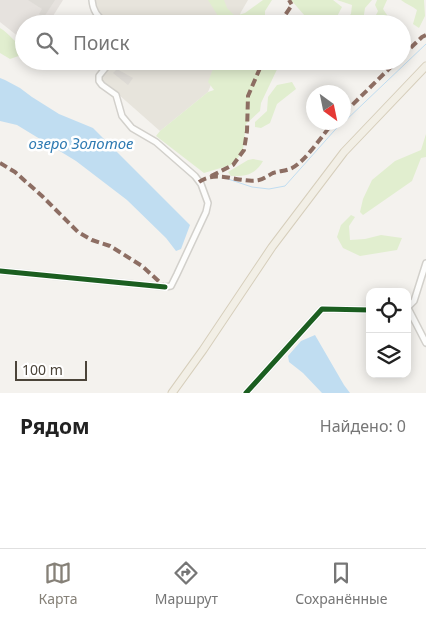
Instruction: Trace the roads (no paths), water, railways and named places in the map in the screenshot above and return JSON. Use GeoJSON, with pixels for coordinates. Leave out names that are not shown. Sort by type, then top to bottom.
{"type":"FeatureCollection","features":[{"type":"Feature","properties":{"kind":"main road"},"geometry":{"type":"LineString","coordinates":[[172,393],[272,247],[338,160],[426,66]]}},
{"type":"Feature","properties":{"kind":"street"},"geometry":{"type":"LineString","coordinates":[[92,0],[92,8],[97,15]]}},
{"type":"Feature","properties":{"kind":"street"},"geometry":{"type":"LineString","coordinates":[[0,271],[165,287],[171,286],[206,212],[208,203],[201,184],[195,176],[156,142],[132,128],[122,116],[116,95],[99,81],[99,76],[104,70]]}},
{"type":"Feature","properties":{"kind":"street"},"geometry":{"type":"LineString","coordinates":[[411,304],[414,301],[426,264]]}},
{"type":"Feature","properties":{"kind":"street"},"geometry":{"type":"LineString","coordinates":[[246,393],[322,309],[366,310]]}},
{"type":"Feature","properties":{"kind":"street"},"geometry":{"type":"LineString","coordinates":[[411,315],[426,343]]}},
{"type":"Feature","properties":{"kind":"water","name":"озеро Золотое"},"geometry":{"type":"Polygon","coordinates":[[[0,78],[20,88],[59,114],[93,128],[190,225],[181,249],[176,251],[166,238],[127,200],[76,161],[17,125],[0,121],[0,78]]]}},
{"type":"Feature","properties":{"kind":"water"},"geometry":{"type":"Polygon","coordinates":[[[315,335],[350,393],[322,393],[303,373],[289,362],[288,356],[301,341],[315,335]]]}},
{"type":"Feature","properties":{"kind":"waterway"},"geometry":{"type":"LineString","coordinates":[[411,58],[426,44]]}},
{"type":"Feature","properties":{"kind":"waterway"},"geometry":{"type":"LineString","coordinates":[[351,115],[399,70]]}},
{"type":"Feature","properties":{"kind":"waterway"},"geometry":{"type":"LineString","coordinates":[[225,178],[252,187],[269,189],[285,186],[335,130]]}}]}
